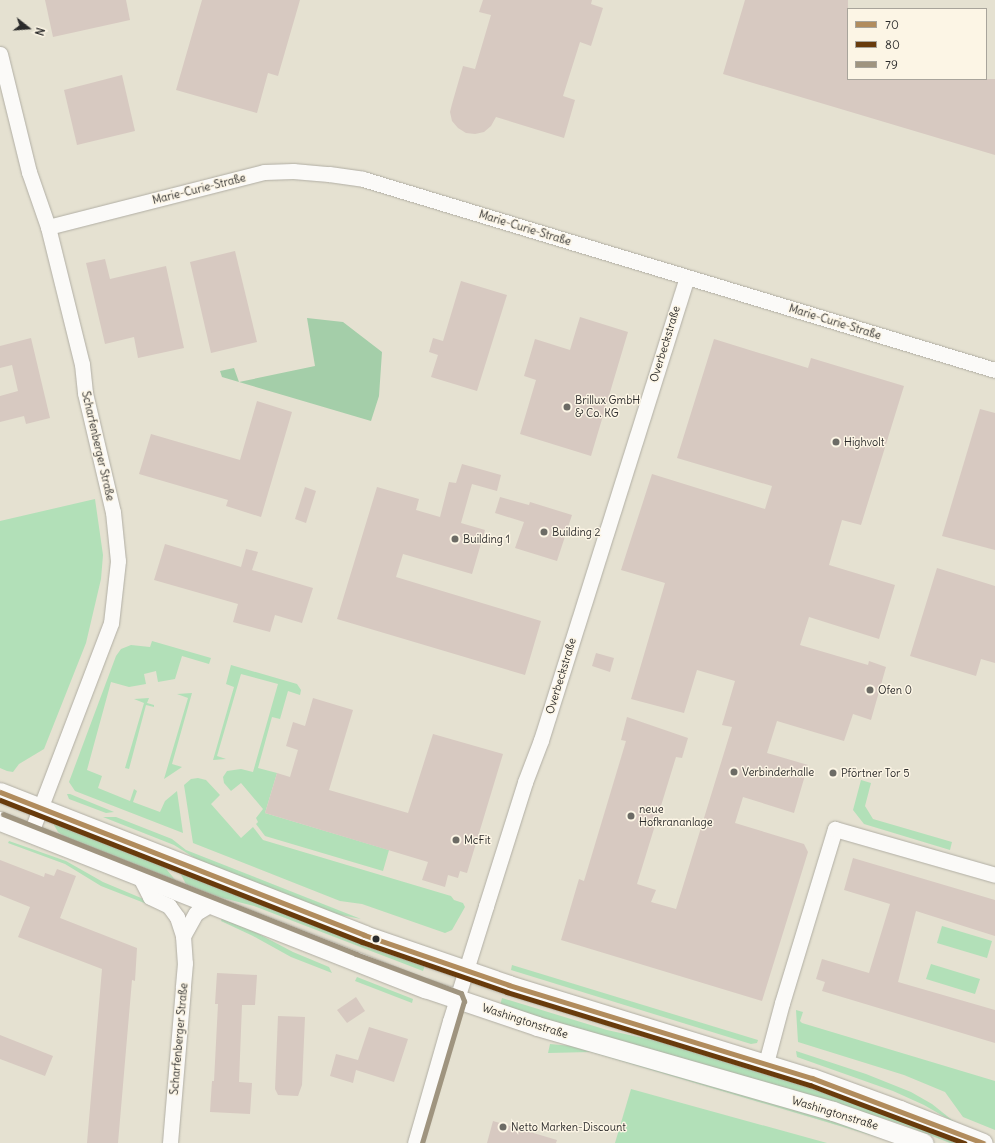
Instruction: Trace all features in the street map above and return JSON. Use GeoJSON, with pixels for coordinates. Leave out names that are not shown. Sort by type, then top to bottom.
{"type":"FeatureCollection","features":[{"type":"Feature","properties":{"kind":"main road"},"geometry":{"type":"LineString","coordinates":[[0,792],[335,924],[466,970],[651,1029],[766,1063],[860,1094],[983,1143]]}},
{"type":"Feature","properties":{"kind":"main road","name":"Washingtonstraße"},"geometry":{"type":"LineString","coordinates":[[0,821],[354,961],[457,999],[620,1051],[833,1111],[924,1143]]}},
{"type":"Feature","properties":{"kind":"street","name":"Scharfenberger Straße"},"geometry":{"type":"LineString","coordinates":[[0,54],[29,172],[48,227],[82,364],[85,393],[113,512],[118,560],[111,623],[31,833]]}},
{"type":"Feature","properties":{"kind":"street","name":"Marie-Curie-Straße"},"geometry":{"type":"LineString","coordinates":[[48,227],[264,172],[293,171],[330,174],[363,179],[995,370]]}},
{"type":"Feature","properties":{"kind":"street","name":"Overbeckstraße"},"geometry":{"type":"LineString","coordinates":[[415,1143],[466,970],[686,277]]}},
{"type":"Feature","properties":{"kind":"street"},"geometry":{"type":"LineString","coordinates":[[766,1063],[782,1003],[835,828],[995,875]]}},
{"type":"Feature","properties":{"kind":"street","name":"Scharfenberger Straße"},"geometry":{"type":"LineString","coordinates":[[140,877],[150,897],[169,906],[177,917],[183,936],[185,963],[170,1143]]}},
{"type":"Feature","properties":{"kind":"street"},"geometry":{"type":"LineString","coordinates":[[183,936],[196,913],[211,904]]}},
{"type":"Feature","properties":{"kind":"green space"},"geometry":{"type":"Polygon","coordinates":[[[307,318],[343,322],[382,352],[379,396],[371,421],[222,377],[220,371],[234,368],[239,382],[315,366],[307,318]]]}},
{"type":"Feature","properties":{"kind":"green space"},"geometry":{"type":"Polygon","coordinates":[[[95,499],[103,555],[101,579],[86,643],[44,749],[19,764],[13,772],[7,771],[0,768],[0,521],[95,499]]]}},
{"type":"Feature","properties":{"kind":"green space"},"geometry":{"type":"Polygon","coordinates":[[[152,641],[211,658],[209,664],[182,656],[175,679],[158,682],[156,671],[144,674],[146,684],[129,687],[111,682],[87,770],[102,776],[98,788],[130,801],[134,789],[137,791],[133,802],[160,812],[165,801],[177,791],[183,833],[75,791],[69,782],[116,656],[121,649],[131,645],[150,647],[152,641]]]}},
{"type":"Feature","properties":{"kind":"green space"},"geometry":{"type":"Polygon","coordinates":[[[231,665],[297,684],[301,690],[300,695],[288,691],[280,719],[272,717],[258,768],[277,773],[265,813],[389,850],[383,871],[265,836],[256,824],[258,822],[256,818],[263,809],[241,783],[231,791],[224,783],[223,777],[227,771],[241,769],[253,772],[278,684],[241,674],[217,756],[226,759],[213,760],[234,687],[226,684],[231,665]]]}},
{"type":"Feature","properties":{"kind":"green space"},"geometry":{"type":"Polygon","coordinates":[[[192,693],[172,764],[182,767],[164,779],[188,698],[177,694],[192,693]]]}},
{"type":"Feature","properties":{"kind":"green space"},"geometry":{"type":"Polygon","coordinates":[[[149,698],[147,703],[154,705],[154,707],[146,705],[129,769],[125,768],[144,703],[134,699],[149,698]]]}},
{"type":"Feature","properties":{"kind":"green space"},"geometry":{"type":"Polygon","coordinates":[[[198,778],[206,780],[220,795],[211,804],[241,838],[253,827],[263,840],[451,896],[454,900],[463,903],[465,907],[452,930],[445,933],[362,904],[340,901],[193,843],[184,785],[191,779],[198,778]]]}},
{"type":"Feature","properties":{"kind":"green space"},"geometry":{"type":"Polygon","coordinates":[[[861,780],[871,783],[865,806],[873,819],[952,842],[950,850],[864,824],[853,810],[861,780]]]}},
{"type":"Feature","properties":{"kind":"green space"},"geometry":{"type":"Polygon","coordinates":[[[67,794],[114,812],[106,813],[69,799],[67,794]]]}},
{"type":"Feature","properties":{"kind":"green space"},"geometry":{"type":"Polygon","coordinates":[[[103,817],[116,817],[172,839],[186,850],[361,919],[331,913],[198,860],[174,845],[103,817]]]}},
{"type":"Feature","properties":{"kind":"green space"},"geometry":{"type":"Polygon","coordinates":[[[54,823],[162,864],[177,882],[65,837],[58,832],[54,823]]]}},
{"type":"Feature","properties":{"kind":"green space"},"geometry":{"type":"Polygon","coordinates":[[[9,841],[66,861],[103,882],[153,903],[152,906],[101,886],[65,864],[8,843],[9,841]]]}},
{"type":"Feature","properties":{"kind":"green space"},"geometry":{"type":"Polygon","coordinates":[[[179,871],[425,965],[423,971],[254,906],[215,896],[187,886],[179,871]]]}},
{"type":"Feature","properties":{"kind":"green space"},"geometry":{"type":"Polygon","coordinates":[[[222,918],[255,932],[293,952],[329,967],[332,973],[291,957],[253,936],[221,921],[222,918]]]}},
{"type":"Feature","properties":{"kind":"green space"},"geometry":{"type":"Polygon","coordinates":[[[942,926],[992,941],[987,958],[937,943],[942,926]]]}},
{"type":"Feature","properties":{"kind":"green space"},"geometry":{"type":"Polygon","coordinates":[[[931,964],[980,979],[975,994],[926,979],[931,964]]]}},
{"type":"Feature","properties":{"kind":"green space"},"geometry":{"type":"Polygon","coordinates":[[[512,965],[758,1040],[757,1043],[751,1044],[511,970],[512,965]]]}},
{"type":"Feature","properties":{"kind":"green space"},"geometry":{"type":"Polygon","coordinates":[[[357,977],[413,999],[412,1003],[355,981],[357,977]]]}},
{"type":"Feature","properties":{"kind":"green space"},"geometry":{"type":"Polygon","coordinates":[[[502,998],[607,1030],[688,1048],[843,1096],[961,1143],[950,1143],[904,1125],[840,1105],[500,1006],[502,998]]]}},
{"type":"Feature","properties":{"kind":"green space"},"geometry":{"type":"Polygon","coordinates":[[[796,1010],[803,1012],[800,1021],[802,1023],[995,1081],[995,1130],[963,1117],[945,1092],[904,1075],[798,1042],[796,1010]]]}},
{"type":"Feature","properties":{"kind":"green space"},"geometry":{"type":"Polygon","coordinates":[[[550,1044],[582,1047],[810,1112],[897,1143],[591,1052],[548,1053],[550,1044]]]}},
{"type":"Feature","properties":{"kind":"green space"},"geometry":{"type":"Polygon","coordinates":[[[796,1051],[866,1074],[911,1092],[932,1104],[957,1124],[924,1105],[893,1091],[797,1057],[796,1051]]]}},
{"type":"Feature","properties":{"kind":"green space"},"geometry":{"type":"Polygon","coordinates":[[[631,1089],[827,1143],[615,1143],[631,1089]]]}},
{"type":"Feature","properties":{"kind":"building"},"geometry":{"type":"Polygon","coordinates":[[[45,0],[126,0],[130,20],[53,37],[45,0]]]}},
{"type":"Feature","properties":{"kind":"building"},"geometry":{"type":"Polygon","coordinates":[[[202,0],[300,0],[278,76],[268,73],[257,113],[176,90],[202,0]]]}},
{"type":"Feature","properties":{"kind":"building"},"geometry":{"type":"Polygon","coordinates":[[[483,0],[592,0],[591,4],[603,8],[591,46],[580,42],[563,96],[575,100],[564,138],[496,117],[491,126],[484,132],[475,134],[466,133],[458,128],[452,121],[450,112],[463,66],[475,69],[491,15],[479,12],[483,0]]]}},
{"type":"Feature","properties":{"kind":"building"},"geometry":{"type":"Polygon","coordinates":[[[745,0],[848,0],[847,80],[995,79],[995,155],[723,74],[745,0]]]}},
{"type":"Feature","properties":{"kind":"building"},"geometry":{"type":"Polygon","coordinates":[[[122,75],[135,131],[77,145],[64,90],[122,75]]]}},
{"type":"Feature","properties":{"kind":"building"},"geometry":{"type":"Polygon","coordinates":[[[235,251],[257,342],[211,353],[190,262],[235,251]]]}},
{"type":"Feature","properties":{"kind":"building"},"geometry":{"type":"Polygon","coordinates":[[[105,259],[110,279],[166,266],[184,348],[138,358],[134,337],[105,344],[86,263],[105,259]]]}},
{"type":"Feature","properties":{"kind":"building"},"geometry":{"type":"Polygon","coordinates":[[[461,281],[507,295],[477,391],[431,377],[438,355],[429,352],[433,338],[443,341],[461,281]]]}},
{"type":"Feature","properties":{"kind":"building","name":"Brillux GmbH & Co. KG"},"geometry":{"type":"Polygon","coordinates":[[[580,317],[628,332],[591,456],[520,434],[536,380],[524,376],[535,339],[570,350],[580,317]]]}},
{"type":"Feature","properties":{"kind":"building"},"geometry":{"type":"Polygon","coordinates":[[[31,338],[50,418],[26,424],[24,416],[0,422],[0,396],[18,391],[12,365],[0,368],[0,346],[31,338]]]}},
{"type":"Feature","properties":{"kind":"building"},"geometry":{"type":"Polygon","coordinates":[[[714,339],[808,368],[811,358],[904,386],[861,525],[842,520],[829,565],[895,585],[879,639],[809,617],[800,645],[868,665],[869,661],[886,667],[871,720],[853,714],[844,741],[777,721],[767,753],[808,765],[794,813],[743,797],[735,823],[804,844],[808,852],[762,1001],[561,940],[579,879],[584,881],[626,741],[621,740],[627,717],[688,738],[682,758],[676,757],[637,884],[656,890],[651,902],[676,909],[732,727],[722,725],[735,681],[697,670],[684,713],[631,699],[665,583],[621,570],[652,474],[765,509],[772,486],[677,458],[714,339]]]}},
{"type":"Feature","properties":{"kind":"building"},"geometry":{"type":"Polygon","coordinates":[[[257,401],[292,412],[261,517],[226,506],[228,500],[139,474],[151,434],[240,460],[257,401]]]}},
{"type":"Feature","properties":{"kind":"building"},"geometry":{"type":"Polygon","coordinates":[[[980,409],[995,413],[995,550],[942,536],[980,409]]]}},
{"type":"Feature","properties":{"kind":"building"},"geometry":{"type":"Polygon","coordinates":[[[462,464],[501,475],[497,491],[472,484],[461,523],[485,530],[472,574],[403,554],[396,577],[541,621],[525,675],[337,619],[377,487],[419,499],[416,510],[440,517],[449,482],[456,483],[462,464]]]}},
{"type":"Feature","properties":{"kind":"building"},"geometry":{"type":"Polygon","coordinates":[[[305,487],[316,491],[306,523],[295,519],[305,487]]]}},
{"type":"Feature","properties":{"kind":"building","name":"Building 2"},"geometry":{"type":"Polygon","coordinates":[[[500,497],[529,505],[530,502],[572,515],[557,561],[515,548],[524,522],[495,513],[500,497]]]}},
{"type":"Feature","properties":{"kind":"building"},"geometry":{"type":"Polygon","coordinates":[[[165,544],[241,567],[246,549],[258,552],[252,570],[313,588],[302,623],[275,615],[270,632],[233,622],[238,604],[154,580],[165,544]]]}},
{"type":"Feature","properties":{"kind":"building"},"geometry":{"type":"Polygon","coordinates":[[[937,568],[995,586],[995,663],[981,659],[976,676],[910,656],[937,568]]]}},
{"type":"Feature","properties":{"kind":"building"},"geometry":{"type":"Polygon","coordinates":[[[596,653],[614,658],[610,672],[592,666],[596,653]]]}},
{"type":"Feature","properties":{"kind":"building"},"geometry":{"type":"Polygon","coordinates":[[[313,698],[353,710],[329,790],[408,813],[433,734],[503,754],[467,873],[460,871],[458,878],[448,875],[445,887],[422,880],[428,862],[265,813],[277,773],[290,777],[298,750],[286,746],[293,722],[305,726],[313,698]]]}},
{"type":"Feature","properties":{"kind":"building"},"geometry":{"type":"Polygon","coordinates":[[[853,858],[995,900],[995,936],[916,911],[898,982],[995,1010],[995,1043],[822,991],[825,982],[816,979],[822,959],[869,973],[890,904],[844,890],[853,858]]]}},
{"type":"Feature","properties":{"kind":"building"},"geometry":{"type":"Polygon","coordinates":[[[0,860],[44,877],[45,873],[54,876],[57,869],[76,876],[60,918],[137,948],[135,981],[132,980],[118,1143],[87,1143],[102,969],[18,937],[30,907],[0,895],[0,860]]]}},
{"type":"Feature","properties":{"kind":"building"},"geometry":{"type":"Polygon","coordinates":[[[217,973],[257,975],[255,1005],[242,1005],[239,1082],[252,1083],[250,1114],[210,1112],[212,1081],[214,1081],[218,1004],[215,1004],[217,973]]]}},
{"type":"Feature","properties":{"kind":"building"},"geometry":{"type":"Polygon","coordinates":[[[356,997],[365,1011],[347,1023],[337,1010],[356,997]]]}},
{"type":"Feature","properties":{"kind":"building"},"geometry":{"type":"Polygon","coordinates":[[[278,1016],[305,1017],[302,1085],[298,1096],[278,1095],[275,1089],[278,1016]]]}},
{"type":"Feature","properties":{"kind":"building"},"geometry":{"type":"Polygon","coordinates":[[[369,1027],[408,1039],[394,1082],[356,1070],[353,1083],[330,1076],[336,1054],[358,1060],[369,1027]]]}},
{"type":"Feature","properties":{"kind":"building"},"geometry":{"type":"Polygon","coordinates":[[[0,1035],[53,1056],[45,1076],[0,1059],[0,1035]]]}},
{"type":"Feature","properties":{"kind":"building","name":"Netto Marken-Discount"},"geometry":{"type":"Polygon","coordinates":[[[493,1121],[557,1140],[556,1143],[487,1143],[493,1121]]]}},
{"type":"Feature","properties":{"kind":"transit line","name":"70"},"geometry":{"type":"LineString","coordinates":[[0,792],[364,935],[509,985],[812,1078],[983,1143]]}},
{"type":"Feature","properties":{"kind":"transit line","name":"80"},"geometry":{"type":"LineString","coordinates":[[0,800],[362,942],[507,992],[810,1085],[964,1143]]}},
{"type":"Feature","properties":{"kind":"transit line","name":"79"},"geometry":{"type":"LineString","coordinates":[[3,814],[356,954],[461,993],[464,1001],[422,1143]]}},
{"type":"Feature","properties":{"kind":"place","name":"Brillux GmbH & Co. KG"},"geometry":{"type":"Point","coordinates":[567,407]}},
{"type":"Feature","properties":{"kind":"place","name":"Highvolt"},"geometry":{"type":"Point","coordinates":[836,442]}},
{"type":"Feature","properties":{"kind":"place","name":"Building 2"},"geometry":{"type":"Point","coordinates":[544,532]}},
{"type":"Feature","properties":{"kind":"place","name":"Building 1"},"geometry":{"type":"Point","coordinates":[455,539]}},
{"type":"Feature","properties":{"kind":"place","name":"Ofen 0"},"geometry":{"type":"Point","coordinates":[870,690]}},
{"type":"Feature","properties":{"kind":"place","name":"Verbinderhalle"},"geometry":{"type":"Point","coordinates":[734,772]}},
{"type":"Feature","properties":{"kind":"place","name":"Pförtner Tor 5"},"geometry":{"type":"Point","coordinates":[833,773]}},
{"type":"Feature","properties":{"kind":"place","name":"neue Hofkrananlage"},"geometry":{"type":"Point","coordinates":[631,816]}},
{"type":"Feature","properties":{"kind":"place","name":"McFit"},"geometry":{"type":"Point","coordinates":[456,840]}},
{"type":"Feature","properties":{"kind":"place","name":"Netto Marken-Discount"},"geometry":{"type":"Point","coordinates":[503,1127]}}]}
